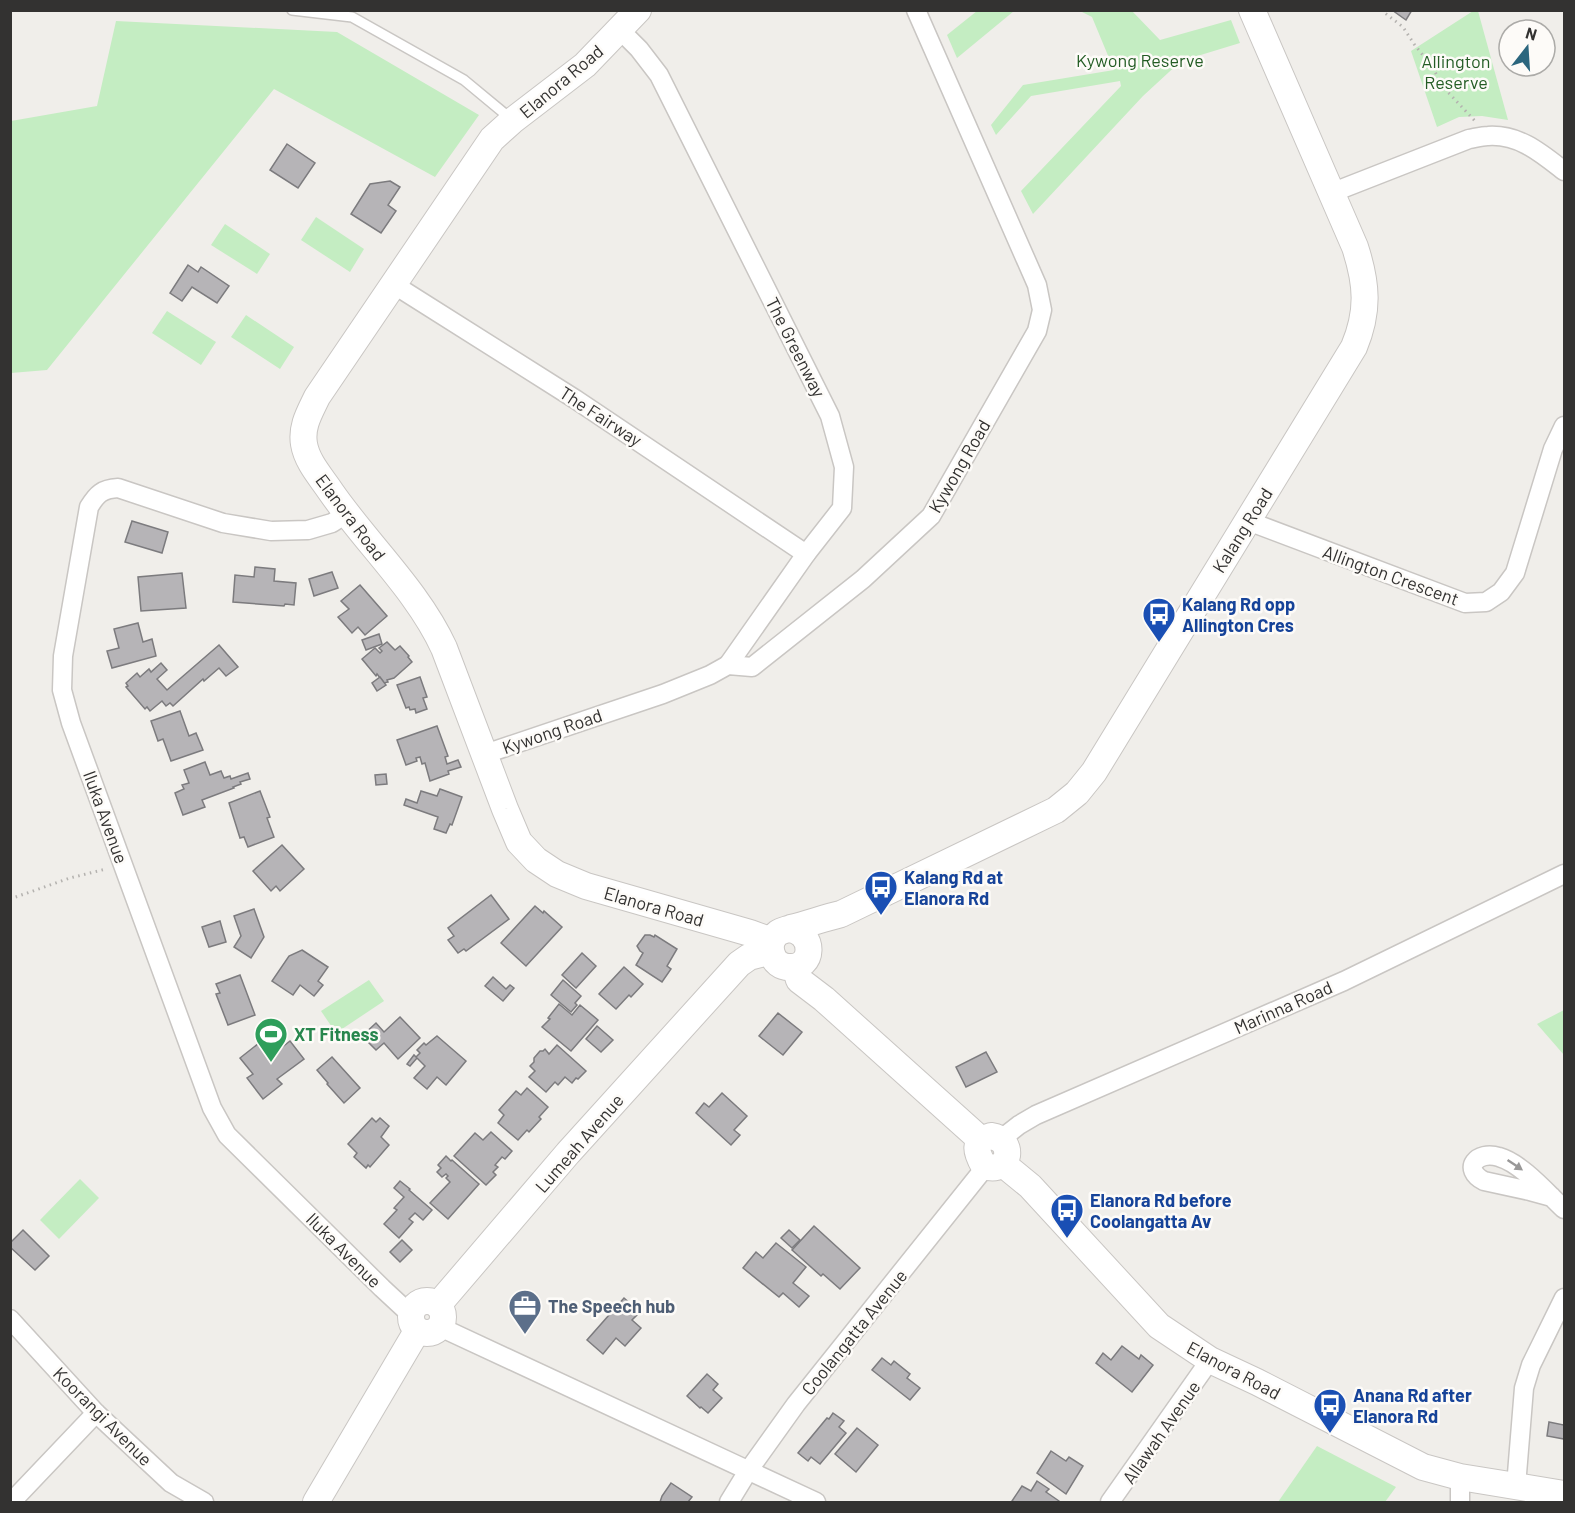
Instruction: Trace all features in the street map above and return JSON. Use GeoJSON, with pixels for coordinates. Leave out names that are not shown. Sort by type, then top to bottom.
{"type":"FeatureCollection","features":[{"type":"Feature","properties":{"kind":"street","name":"Elanora Road"},"geometry":{"type":"LineString","coordinates":[[638,10],[585,65],[492,139],[318,397],[304,423],[304,444],[311,462],[346,514],[424,609],[436,630],[519,842],[536,861],[557,874],[586,886],[750,933],[790,947]]}},
{"type":"Feature","properties":{"kind":"street","name":"Kywong Road"},"geometry":{"type":"LineString","coordinates":[[485,754],[663,694],[728,665],[752,667],[863,579],[931,516],[1037,331],[1042,310],[1037,285],[916,10]]}},
{"type":"Feature","properties":{"kind":"street","name":"Kalang Road"},"geometry":{"type":"LineString","coordinates":[[722,983],[749,957],[790,947],[841,914],[1056,810],[1077,792],[1094,772],[1354,347],[1361,331],[1366,302],[1363,275],[1355,247],[1252,10]]}},
{"type":"Feature","properties":{"kind":"street","name":"The Greenway"},"geometry":{"type":"LineString","coordinates":[[620,30],[639,49],[659,75],[830,416],[844,466],[842,508],[806,554],[728,665]]}},
{"type":"Feature","properties":{"kind":"street"},"geometry":{"type":"LineString","coordinates":[[1331,193],[1469,139],[1488,136],[1512,138],[1533,147],[1564,171]]}},
{"type":"Feature","properties":{"kind":"street","name":"The Fairway"},"geometry":{"type":"LineString","coordinates":[[393,284],[576,399],[806,554]]}},
{"type":"Feature","properties":{"kind":"street","name":"Allington Crescent"},"geometry":{"type":"LineString","coordinates":[[1248,521],[1465,603],[1486,602],[1501,592],[1515,573],[1553,449],[1564,426]]}},
{"type":"Feature","properties":{"kind":"street","name":"Iluka Avenue"},"geometry":{"type":"LineString","coordinates":[[346,514],[332,523],[308,530],[271,531],[223,523],[118,488],[108,488],[99,493],[89,507],[63,656],[62,690],[71,723],[212,1108],[227,1135],[426,1319],[816,1503]]}},
{"type":"Feature","properties":{"kind":"street","name":"Marinna Road"},"geometry":{"type":"LineString","coordinates":[[991,1140],[1036,1115],[1344,981],[1564,874]]}},
{"type":"Feature","properties":{"kind":"street"},"geometry":{"type":"LineString","coordinates":[[720,925],[729,944],[729,956],[722,983]]}},
{"type":"Feature","properties":{"kind":"street"},"geometry":{"type":"LineString","coordinates":[[790,947],[800,980],[991,1140],[1007,1148],[1006,1160],[994,1165]]}},
{"type":"Feature","properties":{"kind":"street","name":"Lumeah Avenue"},"geometry":{"type":"LineString","coordinates":[[316,1503],[426,1319],[568,1153],[722,983]]}},
{"type":"Feature","properties":{"kind":"street","name":"Elanora Road"},"geometry":{"type":"LineString","coordinates":[[994,1165],[1030,1186],[1158,1326],[1210,1360],[1423,1467],[1460,1477],[1564,1494]]}},
{"type":"Feature","properties":{"kind":"street","name":"Coolangatta Avenue"},"geometry":{"type":"LineString","coordinates":[[729,1503],[748,1471],[796,1404],[979,1175],[994,1165]]}},
{"type":"Feature","properties":{"kind":"street"},"geometry":{"type":"LineString","coordinates":[[1516,1486],[1522,1399],[1527,1377],[1564,1298]]}},
{"type":"Feature","properties":{"kind":"street","name":"Koorangi Avenue"},"geometry":{"type":"LineString","coordinates":[[10,1319],[96,1413],[171,1483],[204,1503]]}},
{"type":"Feature","properties":{"kind":"street","name":"Allawah Avenue"},"geometry":{"type":"LineString","coordinates":[[1110,1503],[1210,1360]]}},
{"type":"Feature","properties":{"kind":"street"},"geometry":{"type":"LineString","coordinates":[[12,1503],[96,1413]]}},
{"type":"Feature","properties":{"kind":"street"},"geometry":{"type":"LineString","coordinates":[[1460,1477],[1460,1503]]}},
{"type":"Feature","properties":{"kind":"lane"},"geometry":{"type":"LineString","coordinates":[[292,10],[352,17],[464,80],[512,121]]}},
{"type":"Feature","properties":{"kind":"path"},"geometry":{"type":"LineString","coordinates":[[1381,10],[1402,27],[1446,90],[1488,136]]}},
{"type":"Feature","properties":{"kind":"path"},"geometry":{"type":"LineString","coordinates":[[10,899],[70,878],[109,868]]}},
{"type":"Feature","properties":{"kind":"green space"},"geometry":{"type":"Polygon","coordinates":[[[977,11],[1014,11],[957,58],[947,35],[977,11]]]}},
{"type":"Feature","properties":{"kind":"green space","name":"Kywong Reserve"},"geometry":{"type":"Polygon","coordinates":[[[1080,11],[1132,11],[1160,40],[1231,20],[1240,43],[1181,61],[1143,96],[1033,214],[1021,191],[1121,86],[1120,81],[1031,96],[996,135],[991,125],[1023,85],[1114,70],[1092,17],[1080,11]]]}},
{"type":"Feature","properties":{"kind":"green space","name":"Allington Reserve"},"geometry":{"type":"Polygon","coordinates":[[[1473,11],[1478,11],[1508,120],[1482,116],[1459,117],[1437,127],[1411,51],[1473,11]]]}},
{"type":"Feature","properties":{"kind":"green space"},"geometry":{"type":"Polygon","coordinates":[[[116,21],[337,32],[479,115],[435,177],[274,89],[47,370],[11,373],[11,121],[97,106],[116,21]]]}},
{"type":"Feature","properties":{"kind":"green space"},"geometry":{"type":"Polygon","coordinates":[[[316,217],[364,249],[350,272],[301,240],[316,217]]]}},
{"type":"Feature","properties":{"kind":"green space"},"geometry":{"type":"Polygon","coordinates":[[[225,224],[270,254],[257,274],[211,245],[225,224]]]}},
{"type":"Feature","properties":{"kind":"green space"},"geometry":{"type":"Polygon","coordinates":[[[167,311],[216,342],[201,365],[152,333],[167,311]]]}},
{"type":"Feature","properties":{"kind":"green space"},"geometry":{"type":"Polygon","coordinates":[[[246,315],[294,347],[280,369],[231,337],[246,315]]]}},
{"type":"Feature","properties":{"kind":"green space"},"geometry":{"type":"Polygon","coordinates":[[[369,980],[384,1001],[336,1033],[321,1011],[369,980]]]}},
{"type":"Feature","properties":{"kind":"green space"},"geometry":{"type":"Polygon","coordinates":[[[1564,1010],[1564,1055],[1537,1024],[1564,1010]]]}},
{"type":"Feature","properties":{"kind":"green space"},"geometry":{"type":"Polygon","coordinates":[[[80,1179],[99,1198],[59,1239],[40,1220],[80,1179]]]}},
{"type":"Feature","properties":{"kind":"green space"},"geometry":{"type":"Polygon","coordinates":[[[1317,1446],[1396,1487],[1385,1502],[1278,1502],[1317,1446]]]}},
{"type":"Feature","properties":{"kind":"building"},"geometry":{"type":"Polygon","coordinates":[[[1392,10],[1412,10],[1406,20],[1392,10]]]}},
{"type":"Feature","properties":{"kind":"building"},"geometry":{"type":"Polygon","coordinates":[[[287,144],[315,163],[298,188],[270,170],[287,144]]]}},
{"type":"Feature","properties":{"kind":"building"},"geometry":{"type":"Polygon","coordinates":[[[390,181],[400,187],[388,205],[396,211],[381,233],[351,214],[370,184],[390,181]]]}},
{"type":"Feature","properties":{"kind":"building"},"geometry":{"type":"Polygon","coordinates":[[[188,265],[198,272],[201,267],[229,286],[217,303],[192,287],[182,301],[170,293],[188,265]]]}},
{"type":"Feature","properties":{"kind":"building"},"geometry":{"type":"Polygon","coordinates":[[[132,521],[168,532],[162,553],[125,542],[132,521]]]}},
{"type":"Feature","properties":{"kind":"building"},"geometry":{"type":"Polygon","coordinates":[[[255,567],[275,569],[274,581],[296,583],[294,605],[233,602],[235,575],[254,577],[255,567]]]}},
{"type":"Feature","properties":{"kind":"building"},"geometry":{"type":"Polygon","coordinates":[[[332,572],[338,588],[314,596],[309,579],[332,572]]]}},
{"type":"Feature","properties":{"kind":"building"},"geometry":{"type":"Polygon","coordinates":[[[182,573],[186,608],[141,611],[138,577],[182,573]]]}},
{"type":"Feature","properties":{"kind":"building"},"geometry":{"type":"Polygon","coordinates":[[[360,585],[387,616],[365,635],[358,627],[352,633],[338,617],[349,609],[341,601],[360,585]]]}},
{"type":"Feature","properties":{"kind":"building"},"geometry":{"type":"Polygon","coordinates":[[[138,623],[143,642],[152,639],[156,656],[112,668],[107,651],[119,648],[114,629],[138,623]]]}},
{"type":"Feature","properties":{"kind":"building"},"geometry":{"type":"Polygon","coordinates":[[[379,634],[382,644],[366,650],[362,640],[379,634]]]}},
{"type":"Feature","properties":{"kind":"building"},"geometry":{"type":"Polygon","coordinates":[[[387,642],[395,650],[400,646],[412,662],[394,678],[384,683],[362,659],[375,648],[380,653],[382,651],[379,648],[387,642]]]}},
{"type":"Feature","properties":{"kind":"building"},"geometry":{"type":"Polygon","coordinates":[[[219,645],[238,667],[226,676],[219,668],[173,706],[170,703],[166,706],[162,701],[150,711],[147,707],[145,709],[126,687],[128,686],[126,683],[137,673],[140,677],[149,669],[151,672],[161,663],[167,670],[157,679],[167,690],[219,645]]]}},
{"type":"Feature","properties":{"kind":"building"},"geometry":{"type":"Polygon","coordinates":[[[380,677],[386,685],[377,691],[372,683],[380,677]]]}},
{"type":"Feature","properties":{"kind":"building"},"geometry":{"type":"Polygon","coordinates":[[[420,677],[427,697],[423,698],[427,709],[416,713],[415,709],[406,708],[397,685],[420,677]]]}},
{"type":"Feature","properties":{"kind":"building"},"geometry":{"type":"Polygon","coordinates":[[[180,711],[189,736],[196,733],[203,750],[171,761],[163,739],[158,741],[151,721],[180,711]]]}},
{"type":"Feature","properties":{"kind":"building"},"geometry":{"type":"Polygon","coordinates":[[[437,726],[448,756],[445,757],[447,764],[458,760],[461,767],[430,781],[425,763],[422,764],[420,757],[416,758],[417,761],[406,765],[397,740],[437,726]]]}},
{"type":"Feature","properties":{"kind":"building"},"geometry":{"type":"Polygon","coordinates":[[[205,762],[210,775],[221,771],[224,778],[230,776],[231,779],[248,773],[250,779],[240,782],[241,784],[234,788],[202,800],[205,807],[183,815],[175,793],[184,789],[182,785],[189,783],[184,770],[205,762]]]}},
{"type":"Feature","properties":{"kind":"building"},"geometry":{"type":"Polygon","coordinates":[[[386,774],[387,784],[376,785],[375,775],[386,774]]]}},
{"type":"Feature","properties":{"kind":"building"},"geometry":{"type":"Polygon","coordinates":[[[440,789],[462,797],[452,825],[450,824],[446,833],[434,829],[438,817],[404,805],[406,799],[417,803],[421,791],[437,796],[440,789]]]}},
{"type":"Feature","properties":{"kind":"building"},"geometry":{"type":"Polygon","coordinates":[[[260,791],[270,817],[267,818],[274,837],[248,847],[244,837],[240,838],[229,803],[260,791]]]}},
{"type":"Feature","properties":{"kind":"building"},"geometry":{"type":"Polygon","coordinates":[[[282,845],[304,869],[280,891],[276,886],[271,891],[253,871],[282,845]]]}},
{"type":"Feature","properties":{"kind":"building"},"geometry":{"type":"Polygon","coordinates":[[[491,895],[509,919],[466,951],[464,949],[458,953],[448,940],[454,936],[448,928],[491,895]]]}},
{"type":"Feature","properties":{"kind":"building"},"geometry":{"type":"Polygon","coordinates":[[[535,906],[562,927],[526,966],[501,943],[535,906]]]}},
{"type":"Feature","properties":{"kind":"building"},"geometry":{"type":"Polygon","coordinates":[[[254,909],[264,937],[251,958],[234,947],[241,936],[234,916],[254,909]]]}},
{"type":"Feature","properties":{"kind":"building"},"geometry":{"type":"Polygon","coordinates":[[[220,921],[226,942],[209,947],[202,927],[220,921]]]}},
{"type":"Feature","properties":{"kind":"building"},"geometry":{"type":"Polygon","coordinates":[[[645,935],[654,937],[655,935],[677,949],[667,966],[671,969],[662,982],[636,965],[643,953],[637,946],[645,935]]]}},
{"type":"Feature","properties":{"kind":"building"},"geometry":{"type":"Polygon","coordinates":[[[302,950],[328,967],[318,981],[323,985],[314,996],[300,985],[293,995],[272,981],[289,956],[302,950]]]}},
{"type":"Feature","properties":{"kind":"building"},"geometry":{"type":"Polygon","coordinates":[[[582,953],[596,966],[576,988],[562,975],[582,953]]]}},
{"type":"Feature","properties":{"kind":"building"},"geometry":{"type":"Polygon","coordinates":[[[624,967],[643,984],[616,1009],[599,994],[624,967]]]}},
{"type":"Feature","properties":{"kind":"building"},"geometry":{"type":"Polygon","coordinates":[[[240,975],[255,1015],[228,1025],[216,994],[220,993],[216,984],[240,975]]]}},
{"type":"Feature","properties":{"kind":"building"},"geometry":{"type":"Polygon","coordinates":[[[493,977],[506,989],[510,985],[514,988],[503,1001],[485,986],[493,977]]]}},
{"type":"Feature","properties":{"kind":"building"},"geometry":{"type":"Polygon","coordinates":[[[563,980],[581,996],[571,1012],[551,995],[563,980]]]}},
{"type":"Feature","properties":{"kind":"building"},"geometry":{"type":"Polygon","coordinates":[[[559,1004],[572,1015],[580,1005],[598,1020],[571,1051],[542,1027],[559,1004]]]}},
{"type":"Feature","properties":{"kind":"building"},"geometry":{"type":"Polygon","coordinates":[[[778,1013],[802,1032],[783,1055],[759,1036],[778,1013]]]}},
{"type":"Feature","properties":{"kind":"building"},"geometry":{"type":"Polygon","coordinates":[[[400,1017],[420,1038],[398,1059],[384,1043],[376,1050],[362,1036],[376,1023],[384,1032],[400,1017]]]}},
{"type":"Feature","properties":{"kind":"building"},"geometry":{"type":"Polygon","coordinates":[[[597,1026],[613,1040],[601,1052],[586,1039],[597,1026]]]}},
{"type":"Feature","properties":{"kind":"building","name":"XT Fitness"},"geometry":{"type":"Polygon","coordinates":[[[273,1032],[280,1039],[280,1043],[274,1049],[276,1052],[290,1041],[304,1059],[277,1079],[282,1084],[263,1099],[247,1078],[253,1074],[240,1058],[273,1032]]]}},
{"type":"Feature","properties":{"kind":"building"},"geometry":{"type":"Polygon","coordinates":[[[437,1036],[466,1061],[446,1085],[437,1077],[427,1089],[414,1078],[425,1066],[417,1058],[410,1066],[407,1064],[414,1055],[416,1057],[420,1053],[417,1050],[424,1043],[426,1045],[437,1036]]]}},
{"type":"Feature","properties":{"kind":"building"},"geometry":{"type":"Polygon","coordinates":[[[557,1045],[586,1071],[572,1083],[565,1077],[558,1085],[555,1082],[546,1092],[529,1077],[535,1071],[530,1066],[540,1051],[545,1049],[549,1054],[557,1045]]]}},
{"type":"Feature","properties":{"kind":"building"},"geometry":{"type":"Polygon","coordinates":[[[986,1052],[997,1072],[966,1087],[956,1067],[986,1052]]]}},
{"type":"Feature","properties":{"kind":"building"},"geometry":{"type":"Polygon","coordinates":[[[332,1057],[360,1088],[344,1103],[317,1070],[332,1057]]]}},
{"type":"Feature","properties":{"kind":"building"},"geometry":{"type":"Polygon","coordinates":[[[527,1088],[548,1107],[539,1117],[541,1119],[518,1140],[498,1123],[504,1115],[499,1110],[516,1091],[521,1095],[527,1088]]]}},
{"type":"Feature","properties":{"kind":"building"},"geometry":{"type":"Polygon","coordinates":[[[722,1093],[747,1116],[734,1130],[740,1135],[731,1145],[696,1113],[704,1103],[709,1107],[722,1093]]]}},
{"type":"Feature","properties":{"kind":"building"},"geometry":{"type":"Polygon","coordinates":[[[372,1118],[376,1122],[380,1118],[389,1126],[381,1137],[389,1145],[370,1167],[368,1165],[366,1168],[354,1157],[357,1153],[348,1144],[372,1118]]]}},
{"type":"Feature","properties":{"kind":"building"},"geometry":{"type":"Polygon","coordinates":[[[491,1132],[512,1151],[495,1165],[498,1167],[493,1172],[496,1175],[486,1185],[454,1156],[475,1133],[483,1140],[491,1132]]]}},
{"type":"Feature","properties":{"kind":"building"},"geometry":{"type":"Polygon","coordinates":[[[446,1156],[479,1184],[448,1219],[430,1203],[450,1182],[446,1174],[442,1177],[437,1172],[441,1168],[438,1165],[446,1156]]]}},
{"type":"Feature","properties":{"kind":"building"},"geometry":{"type":"Polygon","coordinates":[[[400,1181],[432,1210],[423,1220],[415,1213],[409,1219],[413,1222],[399,1238],[384,1224],[397,1210],[394,1208],[404,1197],[394,1188],[400,1181]]]}},
{"type":"Feature","properties":{"kind":"building"},"geometry":{"type":"Polygon","coordinates":[[[814,1226],[860,1268],[840,1289],[823,1274],[821,1276],[792,1250],[814,1226]]]}},
{"type":"Feature","properties":{"kind":"building"},"geometry":{"type":"Polygon","coordinates":[[[23,1230],[49,1256],[35,1270],[10,1247],[10,1243],[23,1230]]]}},
{"type":"Feature","properties":{"kind":"building"},"geometry":{"type":"Polygon","coordinates":[[[789,1230],[800,1240],[792,1248],[781,1238],[789,1230]]]}},
{"type":"Feature","properties":{"kind":"building"},"geometry":{"type":"Polygon","coordinates":[[[402,1240],[412,1250],[400,1262],[390,1252],[402,1240]]]}},
{"type":"Feature","properties":{"kind":"building"},"geometry":{"type":"Polygon","coordinates":[[[776,1243],[806,1267],[793,1283],[809,1296],[799,1307],[783,1293],[779,1297],[743,1268],[756,1252],[763,1258],[776,1243]]]}},
{"type":"Feature","properties":{"kind":"building"},"geometry":{"type":"Polygon","coordinates":[[[624,1298],[640,1312],[632,1320],[641,1328],[625,1346],[616,1338],[603,1354],[587,1340],[624,1298]]]}},
{"type":"Feature","properties":{"kind":"building"},"geometry":{"type":"Polygon","coordinates":[[[1122,1346],[1139,1359],[1141,1355],[1153,1365],[1132,1392],[1096,1363],[1103,1353],[1111,1360],[1122,1346]]]}},
{"type":"Feature","properties":{"kind":"building"},"geometry":{"type":"Polygon","coordinates":[[[882,1358],[891,1365],[894,1361],[910,1374],[907,1378],[920,1388],[910,1400],[872,1370],[882,1358]]]}},
{"type":"Feature","properties":{"kind":"building"},"geometry":{"type":"Polygon","coordinates":[[[707,1374],[718,1384],[713,1390],[722,1398],[708,1413],[687,1396],[707,1374]]]}},
{"type":"Feature","properties":{"kind":"building"},"geometry":{"type":"Polygon","coordinates":[[[833,1413],[844,1421],[839,1427],[846,1433],[820,1464],[811,1457],[808,1461],[798,1453],[833,1413]]]}},
{"type":"Feature","properties":{"kind":"building"},"geometry":{"type":"Polygon","coordinates":[[[1549,1422],[1564,1425],[1564,1439],[1547,1436],[1549,1422]]]}},
{"type":"Feature","properties":{"kind":"building"},"geometry":{"type":"Polygon","coordinates":[[[857,1428],[878,1445],[856,1472],[835,1454],[857,1428]]]}},
{"type":"Feature","properties":{"kind":"building"},"geometry":{"type":"Polygon","coordinates":[[[1051,1451],[1066,1461],[1069,1457],[1083,1466],[1066,1494],[1037,1473],[1051,1451]]]}},
{"type":"Feature","properties":{"kind":"building"},"geometry":{"type":"Polygon","coordinates":[[[1037,1481],[1049,1489],[1046,1492],[1059,1501],[1012,1501],[1022,1486],[1031,1491],[1037,1481]]]}},
{"type":"Feature","properties":{"kind":"building"},"geometry":{"type":"Polygon","coordinates":[[[671,1483],[692,1497],[688,1502],[660,1502],[671,1483]]]}},
{"type":"Feature","properties":{"kind":"place","name":"Kalang Rd opp Allington Cres"},"geometry":{"type":"Point","coordinates":[1159,643]}},
{"type":"Feature","properties":{"kind":"place","name":"Kalang Rd at Elanora Rd"},"geometry":{"type":"Point","coordinates":[881,916]}},
{"type":"Feature","properties":{"kind":"place","name":"XT Fitness"},"geometry":{"type":"Point","coordinates":[271,1063]}},
{"type":"Feature","properties":{"kind":"place","name":"Elanora Rd before Coolangatta Av"},"geometry":{"type":"Point","coordinates":[1067,1239]}},
{"type":"Feature","properties":{"kind":"place","name":"The Speech hub"},"geometry":{"type":"Point","coordinates":[525,1335]}},
{"type":"Feature","properties":{"kind":"place","name":"Anana Rd after Elanora Rd"},"geometry":{"type":"Point","coordinates":[1330,1434]}}]}
